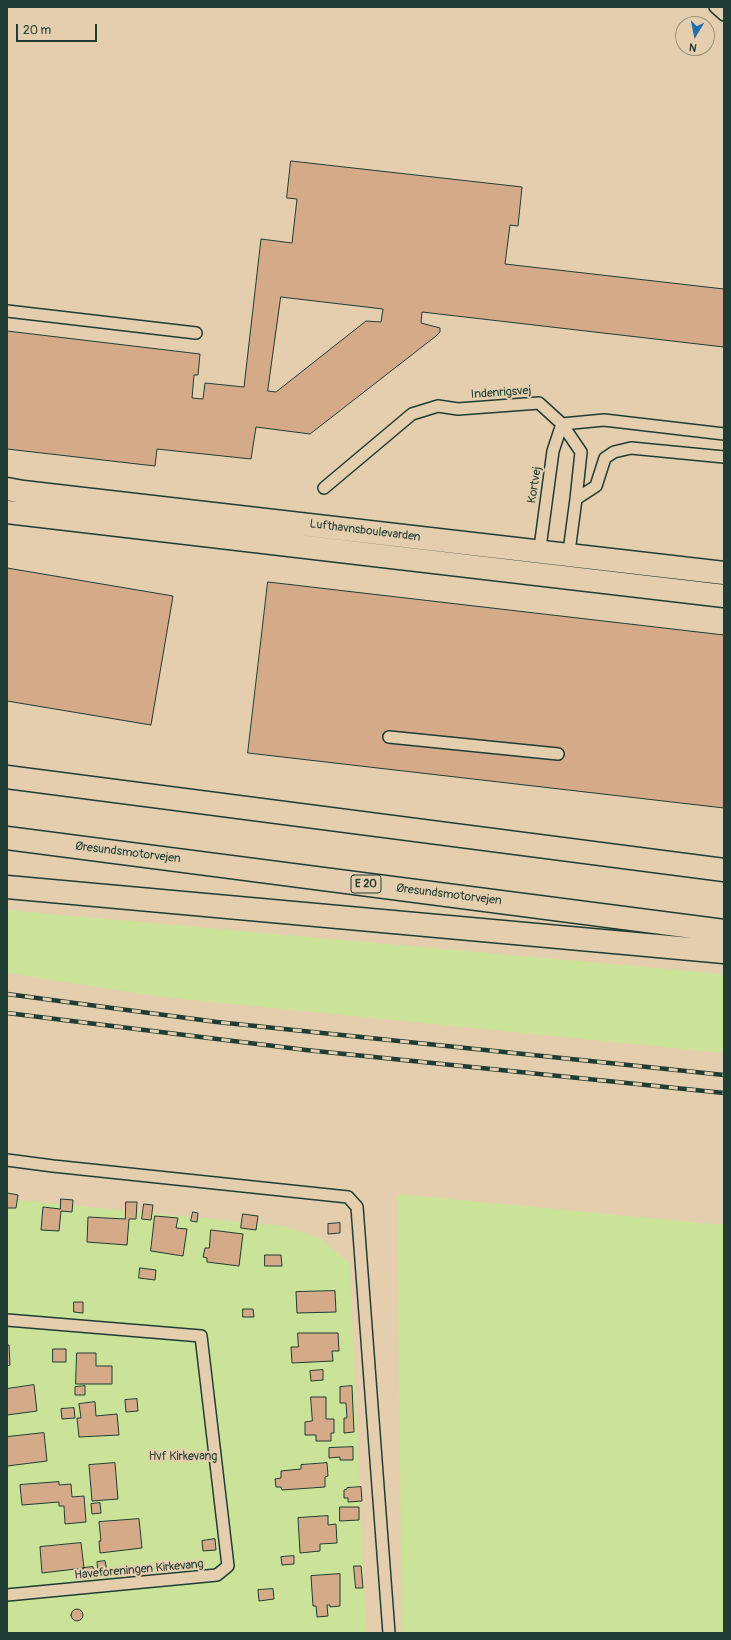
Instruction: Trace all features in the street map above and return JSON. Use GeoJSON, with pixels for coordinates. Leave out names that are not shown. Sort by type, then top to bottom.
{"type":"FeatureCollection","features":[{"type":"Feature","properties":{"kind":"main road","name":"Lufthavnsboulevarden"},"geometry":{"type":"LineString","coordinates":[[7,489],[724,573]]}},
{"type":"Feature","properties":{"kind":"main road","name":"Lufthavnsboulevarden"},"geometry":{"type":"LineString","coordinates":[[7,512],[724,596]]}},
{"type":"Feature","properties":{"kind":"main road"},"geometry":{"type":"LineString","coordinates":[[7,777],[724,870]]}},
{"type":"Feature","properties":{"kind":"main road","name":"Øresundsmotorvejen"},"geometry":{"type":"LineString","coordinates":[[7,838],[724,931]]}},
{"type":"Feature","properties":{"kind":"main road"},"geometry":{"type":"LineString","coordinates":[[7,887],[724,952]]}},
{"type":"Feature","properties":{"kind":"lane"},"geometry":{"type":"LineString","coordinates":[[715,7],[724,15]]}},
{"type":"Feature","properties":{"kind":"lane"},"geometry":{"type":"LineString","coordinates":[[7,311],[196,333]]}},
{"type":"Feature","properties":{"kind":"lane","name":"Indenrigsvej"},"geometry":{"type":"LineString","coordinates":[[324,488],[412,414],[438,406],[458,409],[540,403],[562,424],[581,452],[576,499]]}},
{"type":"Feature","properties":{"kind":"lane"},"geometry":{"type":"LineString","coordinates":[[562,424],[604,420],[724,434]]}},
{"type":"Feature","properties":{"kind":"lane","name":"Kortvej"},"geometry":{"type":"LineString","coordinates":[[538,574],[553,452],[562,424]]}},
{"type":"Feature","properties":{"kind":"lane"},"geometry":{"type":"LineString","coordinates":[[565,578],[576,499],[596,486],[605,458],[614,452],[631,448],[724,457]]}},
{"type":"Feature","properties":{"kind":"lane"},"geometry":{"type":"LineString","coordinates":[[389,737],[558,754]]}},
{"type":"Feature","properties":{"kind":"lane"},"geometry":{"type":"LineString","coordinates":[[7,1160],[348,1197],[357,1207],[389,1633]]}},
{"type":"Feature","properties":{"kind":"lane","name":"Haveforeningen Kirkevang"},"geometry":{"type":"LineString","coordinates":[[7,1320],[201,1336],[228,1566],[217,1575],[7,1595]]}},
{"type":"Feature","properties":{"kind":"green space"},"geometry":{"type":"Polygon","coordinates":[[[7,910],[724,974],[724,1053],[162,997],[7,973],[7,910]]]}},
{"type":"Feature","properties":{"kind":"green space"},"geometry":{"type":"Polygon","coordinates":[[[397,1194],[724,1225],[724,1633],[402,1633],[397,1194]]]}},
{"type":"Feature","properties":{"kind":"green space","name":"Hvf Kirkevang"},"geometry":{"type":"Polygon","coordinates":[[[7,1199],[284,1226],[322,1239],[350,1264],[366,1633],[7,1633],[7,1199]]]}},
{"type":"Feature","properties":{"kind":"building"},"geometry":{"type":"Polygon","coordinates":[[[291,161],[522,187],[518,226],[510,225],[505,264],[724,289],[724,347],[422,312],[421,323],[440,328],[440,332],[436,336],[310,434],[256,427],[251,459],[157,449],[155,466],[7,449],[7,331],[200,354],[198,375],[194,375],[192,398],[203,399],[205,383],[244,387],[261,239],[292,243],[297,199],[287,198],[291,161]],[[281,297],[268,391],[276,392],[366,321],[381,322],[383,309],[281,297]]]}},
{"type":"Feature","properties":{"kind":"building"},"geometry":{"type":"Polygon","coordinates":[[[7,568],[173,596],[151,725],[7,701],[7,568]]]}},
{"type":"Feature","properties":{"kind":"building"},"geometry":{"type":"Polygon","coordinates":[[[268,582],[724,635],[724,808],[248,753],[268,582]]]}},
{"type":"Feature","properties":{"kind":"building"},"geometry":{"type":"Polygon","coordinates":[[[7,1193],[18,1195],[16,1208],[7,1208],[7,1193]]]}},
{"type":"Feature","properties":{"kind":"building"},"geometry":{"type":"Polygon","coordinates":[[[61,1199],[73,1200],[72,1212],[61,1211],[59,1231],[41,1230],[43,1207],[60,1209],[61,1199]]]}},
{"type":"Feature","properties":{"kind":"building"},"geometry":{"type":"Polygon","coordinates":[[[126,1202],[137,1202],[136,1219],[129,1219],[127,1245],[87,1242],[88,1217],[125,1219],[126,1202]]]}},
{"type":"Feature","properties":{"kind":"building"},"geometry":{"type":"Polygon","coordinates":[[[144,1204],[153,1205],[151,1220],[142,1219],[144,1204]]]}},
{"type":"Feature","properties":{"kind":"building"},"geometry":{"type":"Polygon","coordinates":[[[193,1212],[198,1213],[197,1222],[191,1221],[193,1212]]]}},
{"type":"Feature","properties":{"kind":"building"},"geometry":{"type":"Polygon","coordinates":[[[243,1214],[258,1216],[256,1230],[241,1228],[243,1214]]]}},
{"type":"Feature","properties":{"kind":"building"},"geometry":{"type":"Polygon","coordinates":[[[155,1216],[178,1218],[176,1228],[187,1229],[183,1256],[151,1251],[155,1216]]]}},
{"type":"Feature","properties":{"kind":"building"},"geometry":{"type":"Polygon","coordinates":[[[340,1223],[340,1233],[328,1234],[328,1224],[340,1223]]]}},
{"type":"Feature","properties":{"kind":"building"},"geometry":{"type":"Polygon","coordinates":[[[211,1230],[243,1234],[239,1266],[207,1262],[207,1258],[203,1257],[205,1248],[209,1248],[211,1230]]]}},
{"type":"Feature","properties":{"kind":"building"},"geometry":{"type":"Polygon","coordinates":[[[265,1255],[281,1255],[282,1266],[265,1266],[265,1255]]]}},
{"type":"Feature","properties":{"kind":"building"},"geometry":{"type":"Polygon","coordinates":[[[140,1268],[156,1270],[155,1280],[139,1278],[140,1268]]]}},
{"type":"Feature","properties":{"kind":"building"},"geometry":{"type":"Polygon","coordinates":[[[335,1291],[336,1312],[297,1313],[296,1292],[335,1291]]]}},
{"type":"Feature","properties":{"kind":"building"},"geometry":{"type":"Polygon","coordinates":[[[74,1302],[83,1302],[83,1313],[74,1312],[74,1302]]]}},
{"type":"Feature","properties":{"kind":"building"},"geometry":{"type":"Polygon","coordinates":[[[243,1309],[253,1309],[254,1317],[243,1317],[243,1309]]]}},
{"type":"Feature","properties":{"kind":"building"},"geometry":{"type":"Polygon","coordinates":[[[298,1333],[338,1333],[339,1351],[332,1351],[333,1361],[292,1363],[291,1347],[298,1347],[298,1333]]]}},
{"type":"Feature","properties":{"kind":"building"},"geometry":{"type":"Polygon","coordinates":[[[7,1345],[9,1345],[10,1365],[7,1366],[7,1345]]]}},
{"type":"Feature","properties":{"kind":"building"},"geometry":{"type":"Polygon","coordinates":[[[53,1349],[66,1349],[66,1362],[53,1362],[53,1349]]]}},
{"type":"Feature","properties":{"kind":"building"},"geometry":{"type":"Polygon","coordinates":[[[77,1353],[96,1353],[96,1366],[112,1366],[112,1384],[76,1384],[77,1353]]]}},
{"type":"Feature","properties":{"kind":"building"},"geometry":{"type":"Polygon","coordinates":[[[323,1370],[323,1380],[311,1381],[310,1371],[323,1370]]]}},
{"type":"Feature","properties":{"kind":"building"},"geometry":{"type":"Polygon","coordinates":[[[34,1385],[37,1411],[7,1415],[7,1389],[34,1385]]]}},
{"type":"Feature","properties":{"kind":"building"},"geometry":{"type":"Polygon","coordinates":[[[85,1386],[85,1395],[75,1395],[75,1387],[85,1386]]]}},
{"type":"Feature","properties":{"kind":"building"},"geometry":{"type":"Polygon","coordinates":[[[352,1386],[354,1432],[344,1433],[344,1418],[347,1418],[346,1403],[340,1403],[340,1387],[352,1386]]]}},
{"type":"Feature","properties":{"kind":"building"},"geometry":{"type":"Polygon","coordinates":[[[311,1397],[326,1397],[326,1419],[334,1419],[334,1433],[331,1433],[331,1441],[316,1441],[316,1435],[305,1435],[305,1422],[312,1421],[311,1397]]]}},
{"type":"Feature","properties":{"kind":"building"},"geometry":{"type":"Polygon","coordinates":[[[137,1399],[138,1411],[126,1412],[125,1400],[137,1399]]]}},
{"type":"Feature","properties":{"kind":"building"},"geometry":{"type":"Polygon","coordinates":[[[95,1402],[96,1416],[117,1414],[119,1435],[79,1437],[77,1418],[81,1418],[79,1404],[95,1402]]]}},
{"type":"Feature","properties":{"kind":"building"},"geometry":{"type":"Polygon","coordinates":[[[74,1408],[75,1418],[62,1419],[61,1409],[74,1408]]]}},
{"type":"Feature","properties":{"kind":"building"},"geometry":{"type":"Polygon","coordinates":[[[44,1433],[47,1461],[7,1466],[7,1437],[44,1433]]]}},
{"type":"Feature","properties":{"kind":"building"},"geometry":{"type":"Polygon","coordinates":[[[353,1447],[353,1460],[340,1460],[340,1457],[329,1458],[329,1448],[353,1447]]]}},
{"type":"Feature","properties":{"kind":"building"},"geometry":{"type":"Polygon","coordinates":[[[115,1463],[118,1499],[92,1501],[89,1465],[115,1463]]]}},
{"type":"Feature","properties":{"kind":"building"},"geometry":{"type":"Polygon","coordinates":[[[327,1463],[328,1476],[325,1477],[325,1487],[282,1490],[281,1487],[276,1487],[275,1479],[281,1478],[281,1471],[301,1469],[301,1465],[327,1463]]]}},
{"type":"Feature","properties":{"kind":"building"},"geometry":{"type":"Polygon","coordinates":[[[59,1482],[59,1485],[71,1484],[72,1497],[84,1496],[86,1522],[65,1524],[64,1506],[59,1506],[59,1502],[22,1505],[20,1485],[59,1482]]]}},
{"type":"Feature","properties":{"kind":"building"},"geometry":{"type":"Polygon","coordinates":[[[361,1487],[362,1501],[348,1502],[348,1498],[344,1498],[344,1490],[347,1488],[361,1487]]]}},
{"type":"Feature","properties":{"kind":"building"},"geometry":{"type":"Polygon","coordinates":[[[100,1503],[101,1513],[92,1514],[91,1504],[100,1503]]]}},
{"type":"Feature","properties":{"kind":"building"},"geometry":{"type":"Polygon","coordinates":[[[340,1507],[359,1507],[359,1520],[340,1521],[340,1507]]]}},
{"type":"Feature","properties":{"kind":"building"},"geometry":{"type":"Polygon","coordinates":[[[328,1516],[328,1525],[336,1524],[337,1543],[320,1544],[320,1551],[300,1553],[298,1518],[328,1516]]]}},
{"type":"Feature","properties":{"kind":"building"},"geometry":{"type":"Polygon","coordinates":[[[139,1519],[142,1548],[100,1553],[99,1541],[101,1541],[99,1522],[139,1519]]]}},
{"type":"Feature","properties":{"kind":"building"},"geometry":{"type":"Polygon","coordinates":[[[215,1539],[216,1550],[203,1551],[202,1541],[215,1539]]]}},
{"type":"Feature","properties":{"kind":"building"},"geometry":{"type":"Polygon","coordinates":[[[81,1543],[84,1568],[42,1573],[40,1547],[81,1543]]]}},
{"type":"Feature","properties":{"kind":"building"},"geometry":{"type":"Polygon","coordinates":[[[294,1556],[294,1564],[282,1565],[281,1557],[294,1556]]]}},
{"type":"Feature","properties":{"kind":"building"},"geometry":{"type":"Polygon","coordinates":[[[105,1561],[107,1571],[98,1572],[97,1562],[105,1561]]]}},
{"type":"Feature","properties":{"kind":"building"},"geometry":{"type":"Polygon","coordinates":[[[354,1566],[361,1566],[363,1588],[356,1588],[354,1566]]]}},
{"type":"Feature","properties":{"kind":"building"},"geometry":{"type":"Polygon","coordinates":[[[93,1567],[95,1577],[84,1579],[83,1568],[93,1567]]]}},
{"type":"Feature","properties":{"kind":"building"},"geometry":{"type":"Polygon","coordinates":[[[340,1574],[340,1606],[330,1607],[330,1605],[327,1605],[328,1616],[317,1617],[316,1606],[313,1606],[311,1576],[340,1574]]]}},
{"type":"Feature","properties":{"kind":"building"},"geometry":{"type":"Polygon","coordinates":[[[273,1589],[274,1599],[259,1601],[258,1590],[273,1589]]]}},
{"type":"Feature","properties":{"kind":"building"},"geometry":{"type":"Polygon","coordinates":[[[75,1609],[79,1609],[83,1615],[79,1621],[75,1621],[71,1617],[71,1613],[75,1609]]]}},
{"type":"Feature","properties":{"kind":"railway"},"geometry":{"type":"LineString","coordinates":[[7,994],[217,1022],[724,1075]]}},
{"type":"Feature","properties":{"kind":"railway"},"geometry":{"type":"LineString","coordinates":[[7,1013],[306,1050],[724,1093]]}}]}
